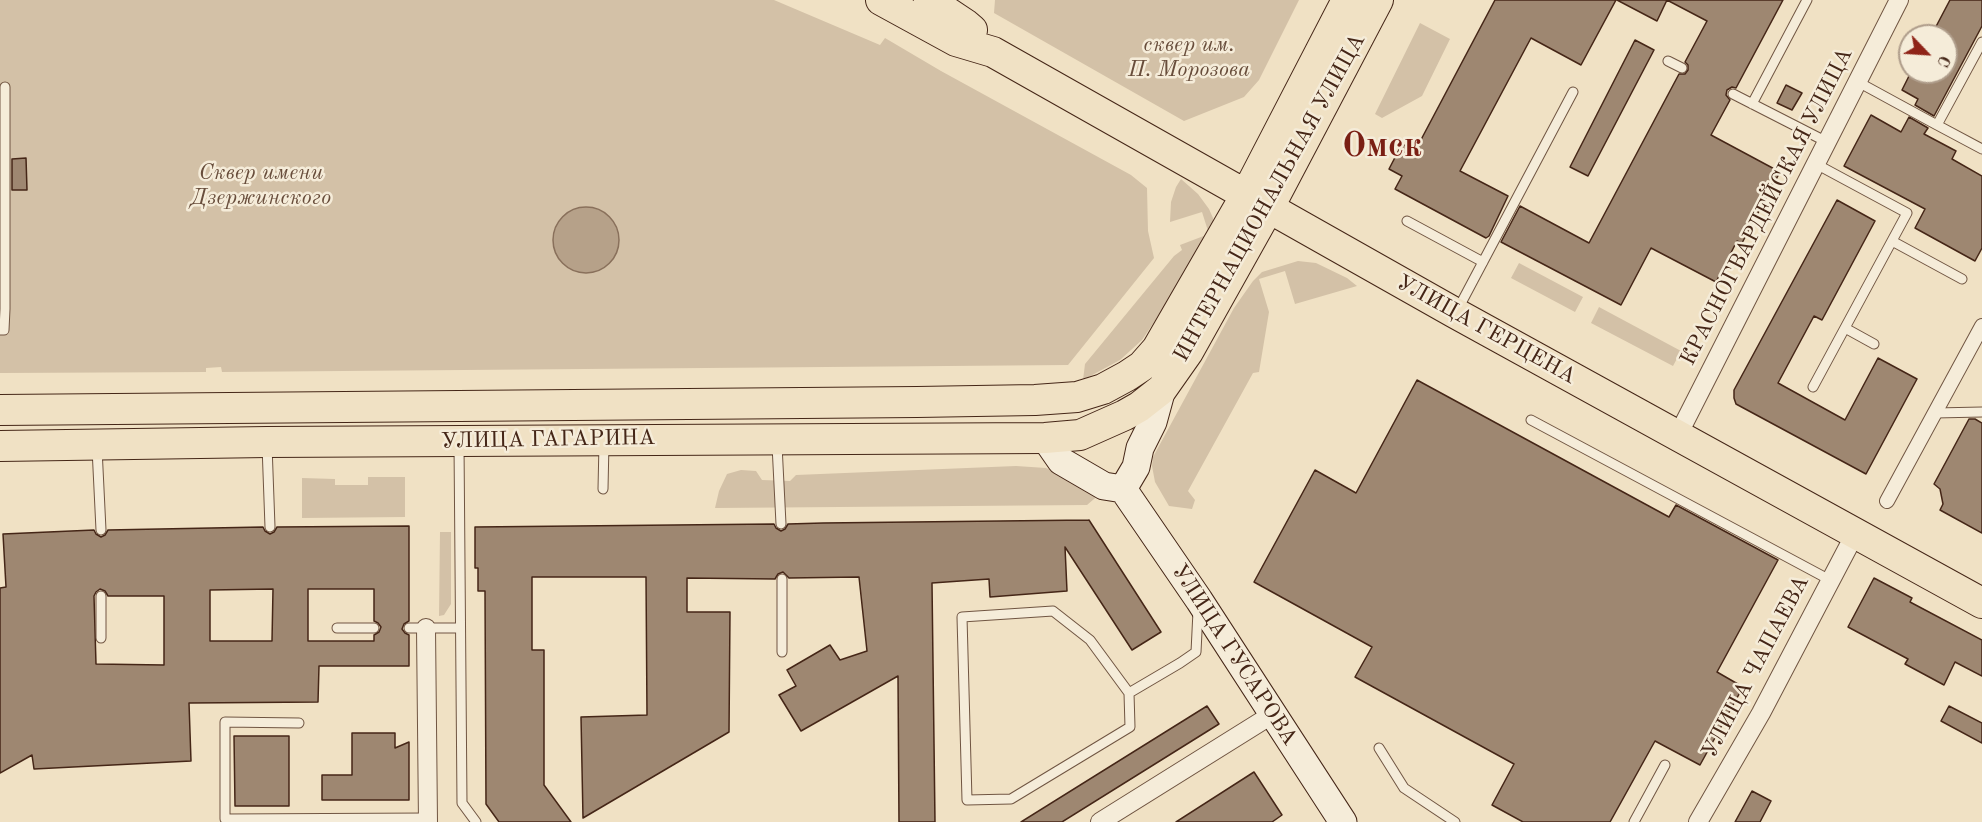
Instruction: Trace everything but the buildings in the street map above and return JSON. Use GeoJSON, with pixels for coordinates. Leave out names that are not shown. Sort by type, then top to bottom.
{"type":"FeatureCollection","features":[{"type":"Feature","properties":{"kind":"main road"},"geometry":{"type":"LineString","coordinates":[[881,0],[956,41],[993,52]]}},
{"type":"Feature","properties":{"kind":"main road"},"geometry":{"type":"LineString","coordinates":[[929,0],[965,24],[993,52]]}},
{"type":"Feature","properties":{"kind":"main road","name":"ИНТЕРНАЦИОНАЛЬНАЯ УЛИЦА"},"geometry":{"type":"LineString","coordinates":[[1095,429],[1125,415],[1162,389],[1188,352],[1347,0]]}},
{"type":"Feature","properties":{"kind":"main road","name":"ИНТЕРНАЦИОНАЛЬНАЯ УЛИЦА"},"geometry":{"type":"LineString","coordinates":[[1077,397],[1103,389],[1127,376],[1142,366],[1157,349],[1257,202],[1378,0]]}},
{"type":"Feature","properties":{"kind":"main road","name":"УЛИЦА ГЕРЦЕНА"},"geometry":{"type":"LineString","coordinates":[[993,52],[1455,314],[1982,603]]}},
{"type":"Feature","properties":{"kind":"main road"},"geometry":{"type":"LineString","coordinates":[[1045,438],[1061,461],[1104,486],[1123,489],[1136,467],[1140,448],[1153,422],[1162,389]]}},
{"type":"Feature","properties":{"kind":"main road","name":"УЛИЦА ГАГАРИНА"},"geometry":{"type":"LineString","coordinates":[[0,410],[1035,400],[1077,397]]}},
{"type":"Feature","properties":{"kind":"main road"},"geometry":{"type":"LineString","coordinates":[[668,404],[668,439]]}},
{"type":"Feature","properties":{"kind":"main road","name":"УЛИЦА ГАГАРИНА"},"geometry":{"type":"LineString","coordinates":[[0,446],[267,442],[1045,438],[1080,435],[1095,429]]}},
{"type":"Feature","properties":{"kind":"main road","name":"УЛИЦА ГУСАРОВА"},"geometry":{"type":"LineString","coordinates":[[1123,489],[1343,822]]}},
{"type":"Feature","properties":{"kind":"street","name":"КРАСНОГВАРДЕЙСКАЯ УЛИЦА"},"geometry":{"type":"LineString","coordinates":[[1678,435],[1899,0]]}},
{"type":"Feature","properties":{"kind":"street"},"geometry":{"type":"LineString","coordinates":[[1887,501],[1982,326]]}},
{"type":"Feature","properties":{"kind":"street","name":"УЛИЦА ЧАПАЕВА"},"geometry":{"type":"LineString","coordinates":[[1698,822],[1748,737],[1855,534]]}},
{"type":"Feature","properties":{"kind":"street"},"geometry":{"type":"LineString","coordinates":[[417,628],[428,820]]}},
{"type":"Feature","properties":{"kind":"street"},"geometry":{"type":"LineString","coordinates":[[1100,822],[1273,714]]}},
{"type":"Feature","properties":{"kind":"lane"},"geometry":{"type":"LineString","coordinates":[[1752,104],[1807,0]]}},
{"type":"Feature","properties":{"kind":"lane"},"geometry":{"type":"LineString","coordinates":[[1937,125],[1982,42]]}},
{"type":"Feature","properties":{"kind":"lane"},"geometry":{"type":"LineString","coordinates":[[1668,61],[1682,68]]}},
{"type":"Feature","properties":{"kind":"lane"},"geometry":{"type":"LineString","coordinates":[[1858,82],[1982,149]]}},
{"type":"Feature","properties":{"kind":"lane"},"geometry":{"type":"LineString","coordinates":[[0,330],[4,330],[5,309],[4,87]]}},
{"type":"Feature","properties":{"kind":"lane"},"geometry":{"type":"LineString","coordinates":[[1455,314],[1574,92]]}},
{"type":"Feature","properties":{"kind":"lane"},"geometry":{"type":"LineString","coordinates":[[1733,94],[1827,142]]}},
{"type":"Feature","properties":{"kind":"lane"},"geometry":{"type":"LineString","coordinates":[[1813,387],[1907,213],[1816,164]]}},
{"type":"Feature","properties":{"kind":"lane"},"geometry":{"type":"LineString","coordinates":[[1407,221],[1484,262]]}},
{"type":"Feature","properties":{"kind":"lane"},"geometry":{"type":"LineString","coordinates":[[1892,241],[1962,279]]}},
{"type":"Feature","properties":{"kind":"lane"},"geometry":{"type":"LineString","coordinates":[[1845,328],[1874,344]]}},
{"type":"Feature","properties":{"kind":"lane"},"geometry":{"type":"LineString","coordinates":[[1935,412],[1982,412]]}},
{"type":"Feature","properties":{"kind":"lane"},"geometry":{"type":"LineString","coordinates":[[1531,420],[1830,580]]}},
{"type":"Feature","properties":{"kind":"lane"},"geometry":{"type":"LineString","coordinates":[[777,439],[781,524]]}},
{"type":"Feature","properties":{"kind":"lane"},"geometry":{"type":"LineString","coordinates":[[603,489],[604,440]]}},
{"type":"Feature","properties":{"kind":"lane"},"geometry":{"type":"LineString","coordinates":[[267,442],[270,527]]}},
{"type":"Feature","properties":{"kind":"lane"},"geometry":{"type":"LineString","coordinates":[[459,442],[462,804],[476,822]]}},
{"type":"Feature","properties":{"kind":"lane"},"geometry":{"type":"LineString","coordinates":[[97,446],[101,530]]}},
{"type":"Feature","properties":{"kind":"lane"},"geometry":{"type":"LineString","coordinates":[[782,579],[782,652]]}},
{"type":"Feature","properties":{"kind":"lane"},"geometry":{"type":"LineString","coordinates":[[101,596],[101,638]]}},
{"type":"Feature","properties":{"kind":"lane"},"geometry":{"type":"LineString","coordinates":[[1129,693],[1196,652],[1198,600]]}},
{"type":"Feature","properties":{"kind":"lane"},"geometry":{"type":"LineString","coordinates":[[1053,612],[1090,640],[1129,693],[1130,727],[1011,799],[967,800],[962,617],[1053,612]]}},
{"type":"Feature","properties":{"kind":"lane"},"geometry":{"type":"LineString","coordinates":[[337,628],[374,628]]}},
{"type":"Feature","properties":{"kind":"lane"},"geometry":{"type":"LineString","coordinates":[[417,628],[460,628]]}},
{"type":"Feature","properties":{"kind":"lane"},"geometry":{"type":"LineString","coordinates":[[300,723],[225,722],[225,819],[428,820]]}},
{"type":"Feature","properties":{"kind":"lane"},"geometry":{"type":"LineString","coordinates":[[1378,748],[1404,788],[1455,822]]}},
{"type":"Feature","properties":{"kind":"lane"},"geometry":{"type":"LineString","coordinates":[[1634,822],[1665,765]]}},
{"type":"Feature","properties":{"kind":"green space","name":"Сквер имени Дзержинского"},"geometry":{"type":"Polygon","coordinates":[[[0,0],[774,0],[880,45],[885,38],[1131,175],[1147,188],[1148,231],[1154,258],[1068,365],[222,372],[221,367],[206,368],[206,372],[0,373],[0,0]]]}},
{"type":"Feature","properties":{"kind":"green space","name":"сквер им. П. Морозова"},"geometry":{"type":"Polygon","coordinates":[[[995,0],[1299,0],[1259,80],[1244,97],[1184,121],[994,13],[995,0]]]}},
{"type":"Feature","properties":{"kind":"green space"},"geometry":{"type":"Polygon","coordinates":[[[1420,23],[1450,39],[1422,96],[1382,118],[1375,114],[1420,23]]]}},
{"type":"Feature","properties":{"kind":"green space"},"geometry":{"type":"Polygon","coordinates":[[[1181,179],[1198,194],[1209,209],[1213,218],[1213,228],[1209,234],[1202,212],[1170,222],[1171,202],[1181,179]]]}},
{"type":"Feature","properties":{"kind":"green space"},"geometry":{"type":"Polygon","coordinates":[[[1209,234],[1193,264],[1142,340],[1120,360],[1083,380],[1085,364],[1174,256],[1182,250],[1180,245],[1209,234]]]}},
{"type":"Feature","properties":{"kind":"green space"},"geometry":{"type":"Polygon","coordinates":[[[1298,261],[1316,263],[1347,278],[1357,286],[1295,304],[1285,271],[1259,279],[1269,312],[1259,372],[1253,373],[1188,491],[1195,500],[1192,509],[1169,506],[1155,482],[1153,457],[1234,308],[1253,281],[1262,272],[1298,261]]]}},
{"type":"Feature","properties":{"kind":"green space"},"geometry":{"type":"Polygon","coordinates":[[[1519,263],[1583,297],[1575,312],[1511,278],[1519,263]]]}},
{"type":"Feature","properties":{"kind":"green space"},"geometry":{"type":"Polygon","coordinates":[[[1599,307],[1681,351],[1673,366],[1591,323],[1599,307]]]}},
{"type":"Feature","properties":{"kind":"green space"},"geometry":{"type":"Polygon","coordinates":[[[1016,466],[1046,468],[1101,493],[1087,505],[715,508],[719,491],[727,474],[741,470],[756,471],[762,480],[790,481],[796,475],[1016,466]]]}},
{"type":"Feature","properties":{"kind":"green space"},"geometry":{"type":"Polygon","coordinates":[[[368,477],[405,477],[405,517],[302,518],[302,478],[335,479],[335,485],[368,485],[368,477]]]}},
{"type":"Feature","properties":{"kind":"green space"},"geometry":{"type":"Polygon","coordinates":[[[440,532],[451,532],[451,604],[444,615],[439,616],[440,532]]]}},
{"type":"Feature","properties":{"kind":"shaded area"},"geometry":{"type":"Polygon","coordinates":[[[586,207],[599,210],[609,217],[616,227],[619,240],[616,253],[609,263],[599,270],[586,273],[573,270],[563,263],[556,253],[553,240],[556,227],[563,217],[573,210],[586,207]]]}},
{"type":"Feature","properties":{"kind":"district","name":"Омск"},"geometry":{"type":"Point","coordinates":[1382,147]}}]}
